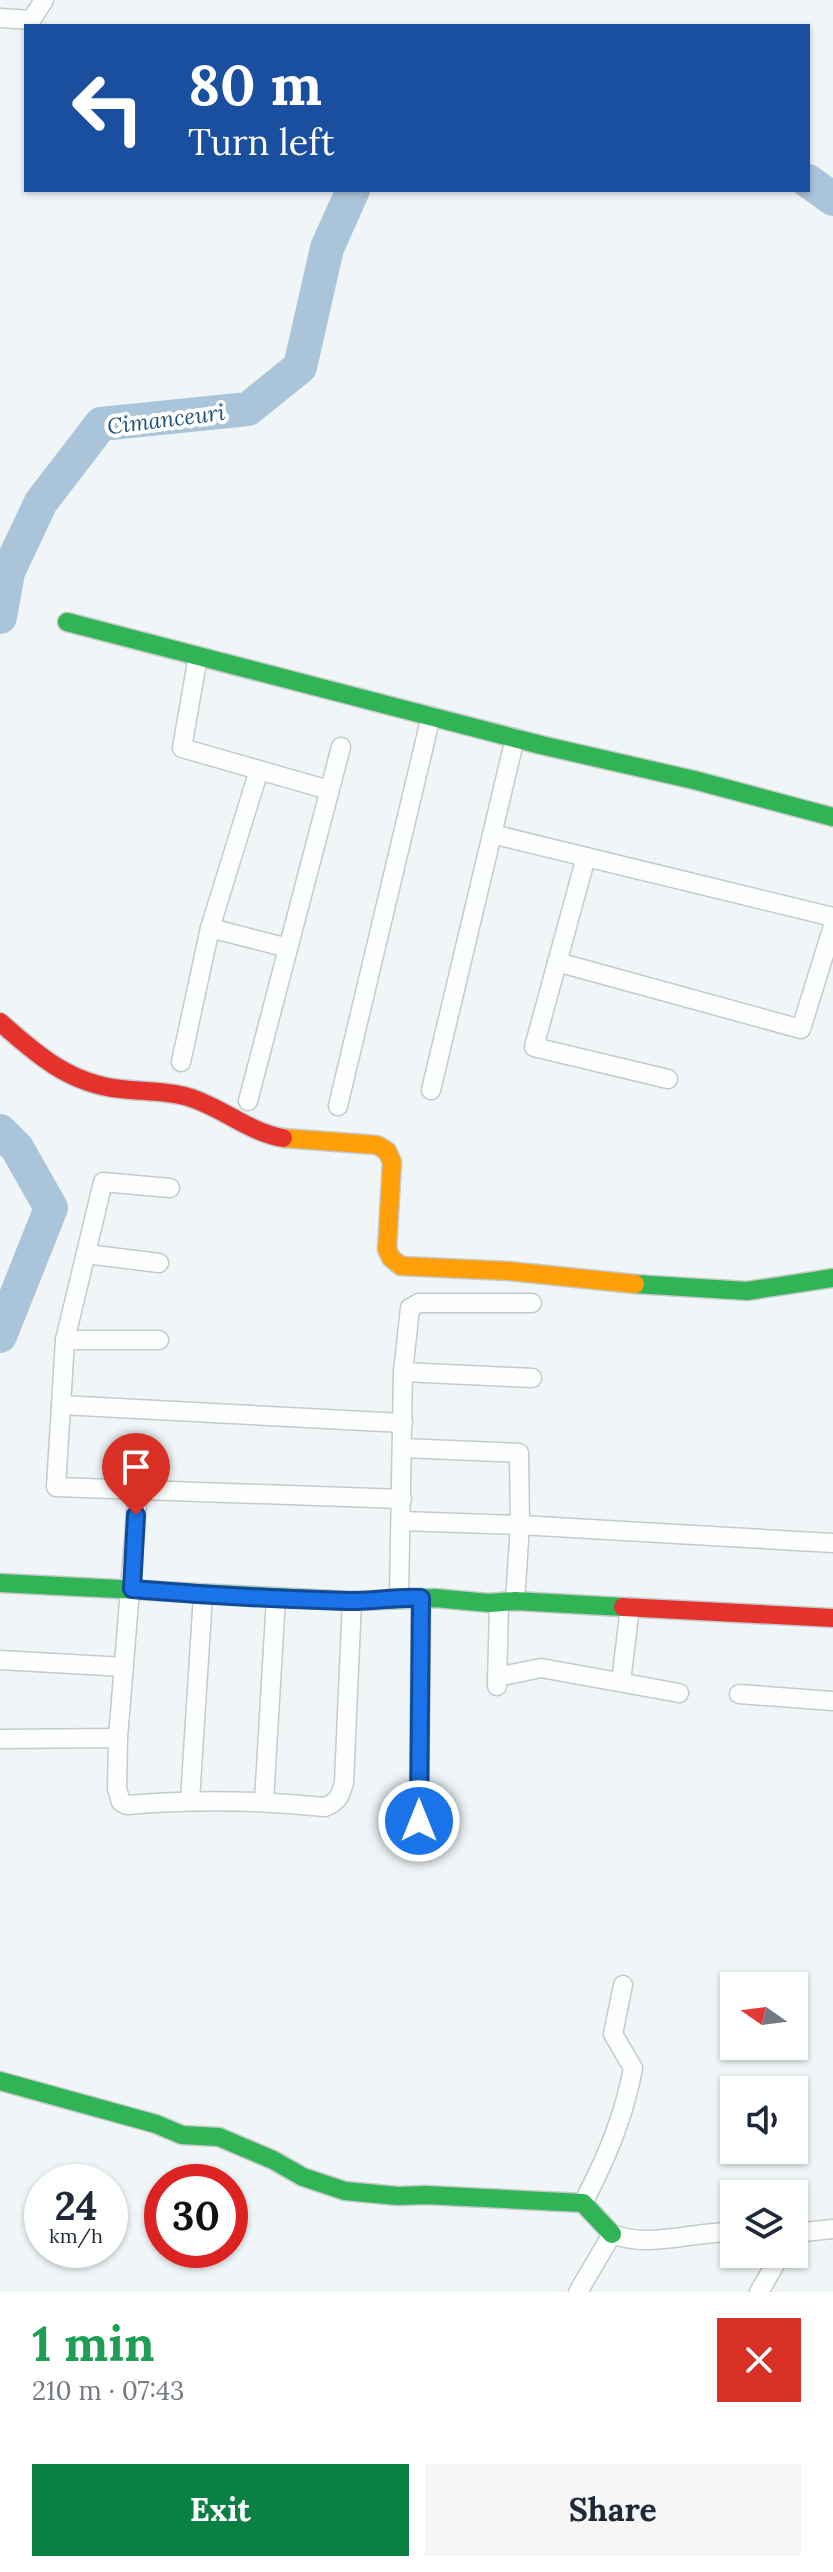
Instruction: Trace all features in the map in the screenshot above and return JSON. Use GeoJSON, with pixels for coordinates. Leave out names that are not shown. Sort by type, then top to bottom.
{"type":"FeatureCollection","features":[{"type":"Feature","properties":{"kind":"street"},"geometry":{"type":"LineString","coordinates":[[0,18],[31,20],[44,0]]}},
{"type":"Feature","properties":{"kind":"street"},"geometry":{"type":"LineString","coordinates":[[67,622],[833,817]]}},
{"type":"Feature","properties":{"kind":"street"},"geometry":{"type":"LineString","coordinates":[[198,656],[182,748],[329,790]]}},
{"type":"Feature","properties":{"kind":"street"},"geometry":{"type":"LineString","coordinates":[[338,1106],[431,716]]}},
{"type":"Feature","properties":{"kind":"street"},"geometry":{"type":"LineString","coordinates":[[431,1090],[515,738]]}},
{"type":"Feature","properties":{"kind":"street"},"geometry":{"type":"LineString","coordinates":[[248,1101],[341,747]]}},
{"type":"Feature","properties":{"kind":"street"},"geometry":{"type":"LineString","coordinates":[[181,1062],[210,928],[259,770]]}},
{"type":"Feature","properties":{"kind":"street"},"geometry":{"type":"LineString","coordinates":[[492,834],[833,917]]}},
{"type":"Feature","properties":{"kind":"street"},"geometry":{"type":"LineString","coordinates":[[586,857],[534,1047],[668,1079]]}},
{"type":"Feature","properties":{"kind":"street"},"geometry":{"type":"LineString","coordinates":[[557,962],[801,1029],[833,926]]}},
{"type":"Feature","properties":{"kind":"street"},"geometry":{"type":"LineString","coordinates":[[210,928],[288,948]]}},
{"type":"Feature","properties":{"kind":"street"},"geometry":{"type":"LineString","coordinates":[[0,1022],[56,1070],[76,1080],[99,1087],[158,1090],[190,1097],[265,1134],[383,1148],[391,1155],[392,1162],[387,1249],[389,1258],[405,1267],[508,1271],[596,1281],[747,1291],[833,1278]]}},
{"type":"Feature","properties":{"kind":"street"},"geometry":{"type":"LineString","coordinates":[[170,1188],[103,1182],[65,1340],[56,1487],[402,1499]]}},
{"type":"Feature","properties":{"kind":"street"},"geometry":{"type":"LineString","coordinates":[[86,1254],[159,1263]]}},
{"type":"Feature","properties":{"kind":"street"},"geometry":{"type":"LineString","coordinates":[[399,1596],[403,1372],[408,1314],[413,1305],[419,1303],[532,1303]]}},
{"type":"Feature","properties":{"kind":"street"},"geometry":{"type":"LineString","coordinates":[[65,1340],[159,1340]]}},
{"type":"Feature","properties":{"kind":"street"},"geometry":{"type":"LineString","coordinates":[[403,1372],[532,1378]]}},
{"type":"Feature","properties":{"kind":"street"},"geometry":{"type":"LineString","coordinates":[[61,1405],[403,1423]]}},
{"type":"Feature","properties":{"kind":"street"},"geometry":{"type":"LineString","coordinates":[[403,1448],[519,1453],[520,1525],[497,1682],[541,1668],[679,1693]]}},
{"type":"Feature","properties":{"kind":"street"},"geometry":{"type":"LineString","coordinates":[[138,1490],[118,1738],[117,1789],[121,1802],[127,1805],[190,1800],[264,1801],[325,1807],[333,1804],[341,1796],[344,1782],[352,1601]]}},
{"type":"Feature","properties":{"kind":"street"},"geometry":{"type":"LineString","coordinates":[[401,1521],[833,1543]]}},
{"type":"Feature","properties":{"kind":"street"},"geometry":{"type":"LineString","coordinates":[[0,1583],[352,1601],[399,1596],[833,1618]]}},
{"type":"Feature","properties":{"kind":"street"},"geometry":{"type":"LineString","coordinates":[[190,1800],[203,1595]]}},
{"type":"Feature","properties":{"kind":"street"},"geometry":{"type":"LineString","coordinates":[[264,1801],[276,1598]]}},
{"type":"Feature","properties":{"kind":"street"},"geometry":{"type":"LineString","coordinates":[[419,1821],[421,1598]]}},
{"type":"Feature","properties":{"kind":"street"},"geometry":{"type":"LineString","coordinates":[[621,1682],[630,1607]]}},
{"type":"Feature","properties":{"kind":"street"},"geometry":{"type":"LineString","coordinates":[[0,1660],[124,1667]]}},
{"type":"Feature","properties":{"kind":"street"},"geometry":{"type":"LineString","coordinates":[[739,1694],[833,1701]]}},
{"type":"Feature","properties":{"kind":"street"},"geometry":{"type":"LineString","coordinates":[[0,1739],[118,1738]]}},
{"type":"Feature","properties":{"kind":"street"},"geometry":{"type":"LineString","coordinates":[[583,2203],[616,2134],[633,2068],[613,2034],[623,1985]]}},
{"type":"Feature","properties":{"kind":"street"},"geometry":{"type":"LineString","coordinates":[[0,2081],[156,2124],[182,2135],[219,2137],[273,2160],[303,2177],[345,2191],[583,2203],[612,2234],[623,2238],[663,2239],[720,2231]]}},
{"type":"Feature","properties":{"kind":"street"},"geometry":{"type":"LineString","coordinates":[[808,2232],[833,2229]]}},
{"type":"Feature","properties":{"kind":"street"},"geometry":{"type":"LineString","coordinates":[[578,2292],[612,2234]]}},
{"type":"Feature","properties":{"kind":"street"},"geometry":{"type":"LineString","coordinates":[[759,2292],[773,2268]]}},
{"type":"Feature","properties":{"kind":"waterway","name":"Cimanceuri"},"geometry":{"type":"LineString","coordinates":[[810,182],[833,199]]}},
{"type":"Feature","properties":{"kind":"waterway","name":"Cimanceuri"},"geometry":{"type":"LineString","coordinates":[[0,617],[8,572],[41,502],[101,424],[248,409],[300,367],[327,248],[352,192]]}},
{"type":"Feature","properties":{"kind":"waterway","name":"Cimanceuri"},"geometry":{"type":"LineString","coordinates":[[0,1131],[17,1148],[51,1208],[0,1336]]}},
{"type":"Feature","properties":{"kind":"traffic: fast"},"geometry":{"type":"LineString","coordinates":[[67,622],[833,817]]}},
{"type":"Feature","properties":{"kind":"traffic: fast"},"geometry":{"type":"LineString","coordinates":[[635,1284],[747,1291],[833,1278]]}},
{"type":"Feature","properties":{"kind":"traffic: fast"},"geometry":{"type":"LineString","coordinates":[[0,1583],[352,1601],[435,1598],[489,1603],[515,1601],[623,1607]]}},
{"type":"Feature","properties":{"kind":"traffic: fast"},"geometry":{"type":"LineString","coordinates":[[0,2081],[156,2124],[182,2135],[219,2137],[273,2160],[303,2177],[345,2191],[583,2203],[612,2234]]}},
{"type":"Feature","properties":{"kind":"traffic: slow"},"geometry":{"type":"LineString","coordinates":[[283,1138],[377,1145],[387,1151],[392,1162],[387,1249],[391,1258],[401,1266],[508,1271],[635,1284]]}},
{"type":"Feature","properties":{"kind":"traffic: jam"},"geometry":{"type":"LineString","coordinates":[[0,1022],[55,1066],[86,1081],[121,1089],[188,1097],[258,1130],[283,1138]]}},
{"type":"Feature","properties":{"kind":"traffic: jam"},"geometry":{"type":"LineString","coordinates":[[623,1607],[833,1618]]}},
{"type":"Feature","properties":{"kind":"route"},"geometry":{"type":"LineString","coordinates":[[136,1515],[132,1589],[352,1601],[399,1596],[421,1598],[419,1821]]}}]}
